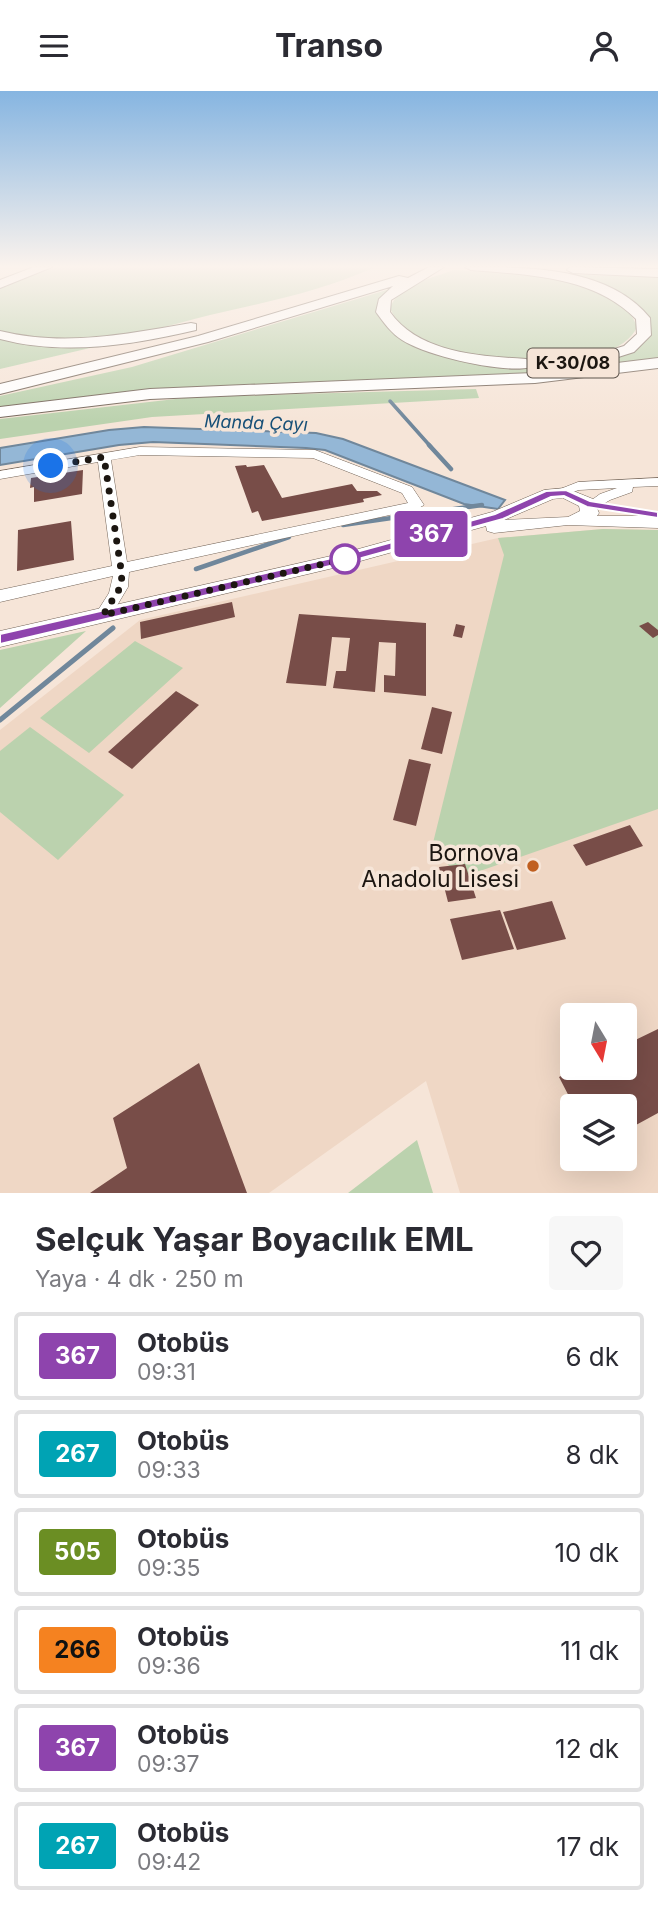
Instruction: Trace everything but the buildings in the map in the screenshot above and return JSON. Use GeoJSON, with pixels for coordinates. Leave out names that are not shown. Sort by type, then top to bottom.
{"type":"FeatureCollection","features":[{"type":"Feature","properties":{"kind":"highway"},"geometry":{"type":"LineString","coordinates":[[0,374],[229,318]]}},
{"type":"Feature","properties":{"kind":"highway"},"geometry":{"type":"LineString","coordinates":[[0,389],[148,354],[280,318]]}},
{"type":"Feature","properties":{"kind":"highway","name":"K-30/08"},"geometry":{"type":"LineString","coordinates":[[387,318],[391,325],[429,347],[482,360],[559,364],[616,354],[629,349],[645,335],[641,318]]}},
{"type":"Feature","properties":{"kind":"highway"},"geometry":{"type":"LineString","coordinates":[[0,335],[47,342],[93,342],[210,324]]}},
{"type":"Feature","properties":{"kind":"highway"},"geometry":{"type":"LineString","coordinates":[[0,412],[85,400],[206,390],[535,378],[658,363]]}},
{"type":"Feature","properties":{"kind":"highway","name":"K-30/08"},"geometry":{"type":"LineString","coordinates":[[535,378],[612,376],[658,370]]}},
{"type":"Feature","properties":{"kind":"main road"},"geometry":{"type":"LineString","coordinates":[[0,639],[346,559],[499,516],[549,496],[574,495],[583,511]]}},
{"type":"Feature","properties":{"kind":"main road"},"geometry":{"type":"LineString","coordinates":[[549,496],[540,505],[547,515],[583,511],[658,515]]}},
{"type":"Feature","properties":{"kind":"main road"},"geometry":{"type":"LineString","coordinates":[[429,535],[583,511],[658,522]]}},
{"type":"Feature","properties":{"kind":"street"},"geometry":{"type":"LineString","coordinates":[[0,475],[140,451],[315,454],[407,490],[417,505],[0,596]]}},
{"type":"Feature","properties":{"kind":"street"},"geometry":{"type":"LineString","coordinates":[[103,615],[120,588],[122,576],[104,457]]}},
{"type":"Feature","properties":{"kind":"street"},"geometry":{"type":"LineString","coordinates":[[549,496],[578,486],[658,483]]}},
{"type":"Feature","properties":{"kind":"street"},"geometry":{"type":"LineString","coordinates":[[583,511],[613,494],[658,483]]}},
{"type":"Feature","properties":{"kind":"shaded area"},"geometry":{"type":"Polygon","coordinates":[[[603,529],[658,530],[658,1193],[460,1193],[426,1081],[269,1193],[0,1193],[0,730],[140,620],[498,538],[603,529]]]}},
{"type":"Feature","properties":{"kind":"green space"},"geometry":{"type":"Polygon","coordinates":[[[0,318],[197,318],[151,330],[90,340],[32,339],[0,330],[0,318]]]}},
{"type":"Feature","properties":{"kind":"green space"},"geometry":{"type":"Polygon","coordinates":[[[293,318],[383,318],[398,333],[414,341],[499,365],[524,368],[575,366],[639,346],[641,318],[658,318],[658,358],[628,363],[537,373],[155,392],[0,408],[0,396],[132,367],[293,318]]]}},
{"type":"Feature","properties":{"kind":"green space"},"geometry":{"type":"Polygon","coordinates":[[[632,318],[637,327],[622,344],[597,355],[565,360],[530,361],[494,358],[431,343],[410,333],[396,319],[632,318]]]}},
{"type":"Feature","properties":{"kind":"green space"},"geometry":{"type":"Polygon","coordinates":[[[0,338],[64,346],[103,345],[0,369],[0,338]]]}},
{"type":"Feature","properties":{"kind":"green space"},"geometry":{"type":"Polygon","coordinates":[[[476,389],[479,398],[152,417],[0,439],[0,419],[193,397],[476,389]]]}},
{"type":"Feature","properties":{"kind":"green space"},"geometry":{"type":"Polygon","coordinates":[[[603,529],[658,530],[658,809],[460,878],[432,847],[504,555],[498,538],[603,529]]]}},
{"type":"Feature","properties":{"kind":"green space"},"geometry":{"type":"Polygon","coordinates":[[[86,631],[0,708],[0,650],[86,631]]]}},
{"type":"Feature","properties":{"kind":"green space"},"geometry":{"type":"Polygon","coordinates":[[[135,641],[183,668],[89,753],[40,718],[135,641]]]}},
{"type":"Feature","properties":{"kind":"green space"},"geometry":{"type":"Polygon","coordinates":[[[30,727],[124,795],[58,860],[0,812],[0,751],[30,727]]]}},
{"type":"Feature","properties":{"kind":"green space"},"geometry":{"type":"Polygon","coordinates":[[[417,1140],[433,1193],[348,1193],[417,1140]]]}},
{"type":"Feature","properties":{"kind":"water"},"geometry":{"type":"Polygon","coordinates":[[[144,427],[316,433],[343,439],[505,500],[498,509],[464,504],[325,450],[306,448],[153,442],[0,465],[0,448],[144,427]]]}},
{"type":"Feature","properties":{"kind":"waterway"},"geometry":{"type":"LineString","coordinates":[[390,401],[431,447]]}},
{"type":"Feature","properties":{"kind":"waterway"},"geometry":{"type":"LineString","coordinates":[[429,445],[451,469]]}},
{"type":"Feature","properties":{"kind":"waterway"},"geometry":{"type":"LineString","coordinates":[[343,525],[482,505]]}},
{"type":"Feature","properties":{"kind":"waterway"},"geometry":{"type":"LineString","coordinates":[[196,569],[289,537]]}},
{"type":"Feature","properties":{"kind":"waterway"},"geometry":{"type":"LineString","coordinates":[[0,720],[113,628]]}},
{"type":"Feature","properties":{"kind":"bus line","name":"367"},"geometry":{"type":"LineString","coordinates":[[0,639],[346,559],[499,516],[550,494],[566,493],[587,503],[658,515]]}},
{"type":"Feature","properties":{"kind":"place","name":"Bornova Anadolu Lisesi"},"geometry":{"type":"Point","coordinates":[533,866]}},
{"type":"Feature","properties":{"kind":"route"},"geometry":{"type":"LineString","coordinates":[[51,466],[104,457],[122,576],[120,588],[103,615],[345,559]]}},
{"type":"Feature","properties":{"kind":"water label","name":"Manda Çayı"},"geometry":{"type":"Point","coordinates":[256,423]}}]}
